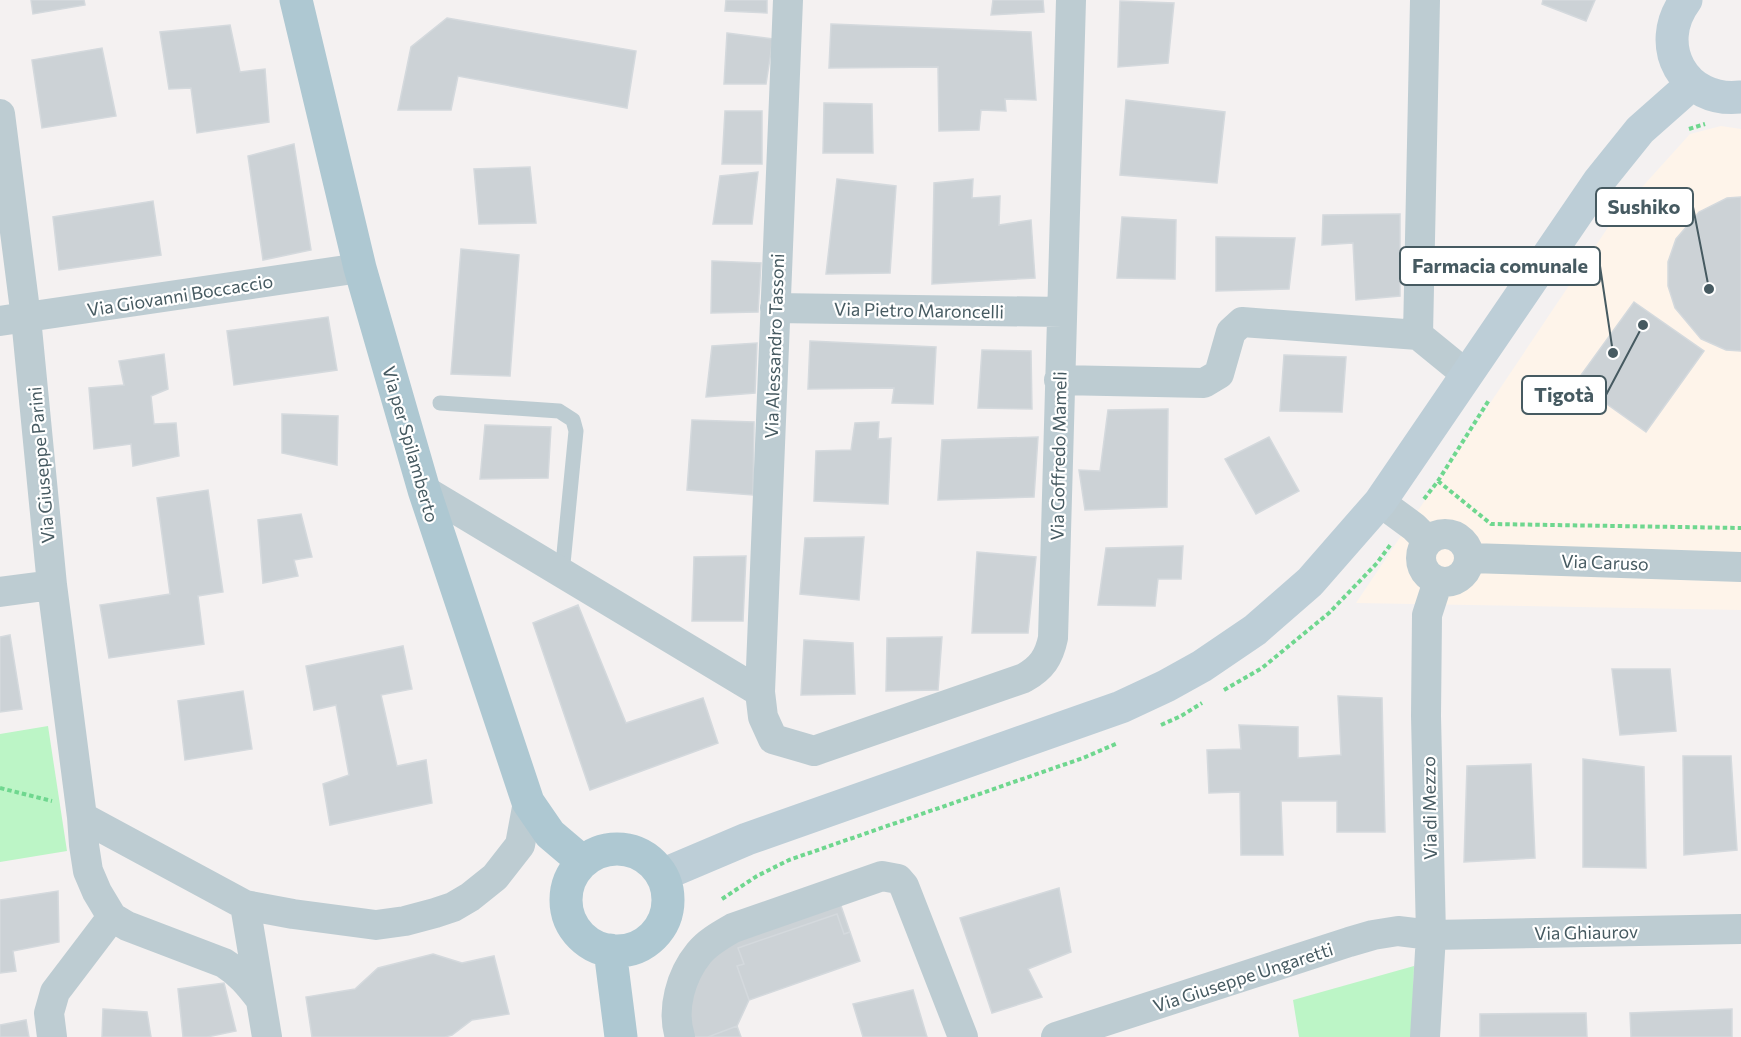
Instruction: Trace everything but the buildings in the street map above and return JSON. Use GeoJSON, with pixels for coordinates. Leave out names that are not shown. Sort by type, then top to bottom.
{"type":"FeatureCollection","features":[{"type":"Feature","properties":{"kind":"main road","name":"Via per Spilamberto"},"geometry":{"type":"LineString","coordinates":[[296,0],[360,268],[424,490],[528,802],[550,834],[583,862]]}},
{"type":"Feature","properties":{"kind":"main road"},"geometry":{"type":"LineString","coordinates":[[1686,0],[1672,28],[1671,44],[1682,72],[1692,84],[1706,93],[1722,98],[1741,97]]}},
{"type":"Feature","properties":{"kind":"main road"},"geometry":{"type":"LineString","coordinates":[[662,875],[747,839],[1121,706],[1166,686],[1202,666],[1255,630],[1310,582],[1481,383],[1572,219],[1640,130],[1692,84]]}},
{"type":"Feature","properties":{"kind":"main road"},"geometry":{"type":"LineString","coordinates":[[610,849],[626,849],[640,854],[653,863],[662,875],[668,893],[667,911],[659,929],[646,942],[629,949],[610,950],[594,945],[581,936],[571,922],[567,907],[567,890],[573,875],[583,862],[596,854],[610,849]]}},
{"type":"Feature","properties":{"kind":"main road"},"geometry":{"type":"LineString","coordinates":[[610,950],[621,1037]]}},
{"type":"Feature","properties":{"kind":"street","name":"Via Alessandro Tassoni"},"geometry":{"type":"LineString","coordinates":[[788,0],[760,692],[763,717],[773,739],[814,751]]}},
{"type":"Feature","properties":{"kind":"street","name":"Via Goffredo Mameli"},"geometry":{"type":"LineString","coordinates":[[814,751],[1024,678],[1045,661],[1050,651],[1053,638],[1071,0]]}},
{"type":"Feature","properties":{"kind":"street"},"geometry":{"type":"LineString","coordinates":[[1418,335],[1425,0]]}},
{"type":"Feature","properties":{"kind":"street","name":"Via Giuseppe Parini"},"geometry":{"type":"LineString","coordinates":[[0,114],[13,320],[52,585],[88,871],[97,892],[112,916],[134,929],[224,963],[235,970],[261,1000]]}},
{"type":"Feature","properties":{"kind":"street","name":"Via Giovanni Boccaccio"},"geometry":{"type":"LineString","coordinates":[[13,320],[360,268]]}},
{"type":"Feature","properties":{"kind":"street","name":"Via Pietro Maroncelli"},"geometry":{"type":"LineString","coordinates":[[775,308],[1062,312]]}},
{"type":"Feature","properties":{"kind":"street"},"geometry":{"type":"LineString","coordinates":[[1059,380],[1204,383],[1219,374],[1231,332],[1242,322],[1418,335],[1481,383]]}},
{"type":"Feature","properties":{"kind":"street"},"geometry":{"type":"LineString","coordinates":[[424,490],[760,692]]}},
{"type":"Feature","properties":{"kind":"street"},"geometry":{"type":"LineString","coordinates":[[1380,502],[1418,531],[1455,536],[1466,545],[1470,558],[1460,578],[1446,582],[1438,581],[1425,572],[1418,531]]}},
{"type":"Feature","properties":{"kind":"street","name":"Via Caruso"},"geometry":{"type":"LineString","coordinates":[[1470,558],[1741,567]]}},
{"type":"Feature","properties":{"kind":"street","name":"Via di Mezzo"},"geometry":{"type":"LineString","coordinates":[[1425,1037],[1431,935],[1426,716],[1427,615],[1438,581]]}},
{"type":"Feature","properties":{"kind":"street"},"geometry":{"type":"LineString","coordinates":[[0,592],[52,585]]}},
{"type":"Feature","properties":{"kind":"street"},"geometry":{"type":"LineString","coordinates":[[82,817],[246,905],[376,925],[405,921],[453,907],[495,877],[520,845],[528,802]]}},
{"type":"Feature","properties":{"kind":"street"},"geometry":{"type":"LineString","coordinates":[[680,1037],[677,1012],[680,990],[688,970],[700,952],[717,937],[733,927],[882,876],[898,879],[904,886],[963,1037]]}},
{"type":"Feature","properties":{"kind":"street"},"geometry":{"type":"LineString","coordinates":[[246,905],[267,1037]]}},
{"type":"Feature","properties":{"kind":"street"},"geometry":{"type":"LineString","coordinates":[[52,1037],[49,1013],[55,992],[112,916]]}},
{"type":"Feature","properties":{"kind":"street","name":"Via Ghiaurov"},"geometry":{"type":"LineString","coordinates":[[1431,935],[1741,929]]}},
{"type":"Feature","properties":{"kind":"street","name":"Via Giuseppe Ungaretti"},"geometry":{"type":"LineString","coordinates":[[1056,1037],[1373,935],[1398,931],[1431,935]]}},
{"type":"Feature","properties":{"kind":"lane"},"geometry":{"type":"LineString","coordinates":[[440,403],[559,411],[573,420],[576,431],[562,574]]}},
{"type":"Feature","properties":{"kind":"path"},"geometry":{"type":"LineString","coordinates":[[1682,130],[1709,124]]}},
{"type":"Feature","properties":{"kind":"path"},"geometry":{"type":"LineString","coordinates":[[1221,692],[1262,668],[1329,613],[1377,563],[1418,531],[1481,383]]}},
{"type":"Feature","properties":{"kind":"path"},"geometry":{"type":"LineString","coordinates":[[1438,481],[1491,524],[1741,528]]}},
{"type":"Feature","properties":{"kind":"path"},"geometry":{"type":"LineString","coordinates":[[1159,725],[1181,716],[1211,698]]}},
{"type":"Feature","properties":{"kind":"path"},"geometry":{"type":"LineString","coordinates":[[714,904],[757,876],[789,860],[1083,758],[1126,739]]}},
{"type":"Feature","properties":{"kind":"path"},"geometry":{"type":"LineString","coordinates":[[0,788],[54,802],[82,817]]}},
{"type":"Feature","properties":{"kind":"shaded area"},"geometry":{"type":"Polygon","coordinates":[[[1721,126],[1741,129],[1741,610],[1356,603],[1615,217],[1690,134],[1721,126]]]}},
{"type":"Feature","properties":{"kind":"green space"},"geometry":{"type":"Polygon","coordinates":[[[48,726],[67,851],[0,862],[0,734],[48,726]]]}},
{"type":"Feature","properties":{"kind":"green space"},"geometry":{"type":"Polygon","coordinates":[[[1414,966],[1412,1037],[1299,1037],[1293,1000],[1414,966]]]}},
{"type":"Feature","properties":{"kind":"place","name":"Sushiko"},"geometry":{"type":"Point","coordinates":[1709,289]}},
{"type":"Feature","properties":{"kind":"place","name":"Tigotà"},"geometry":{"type":"Point","coordinates":[1643,325]}},
{"type":"Feature","properties":{"kind":"place","name":"Farmacia comunale"},"geometry":{"type":"Point","coordinates":[1613,353]}}]}
